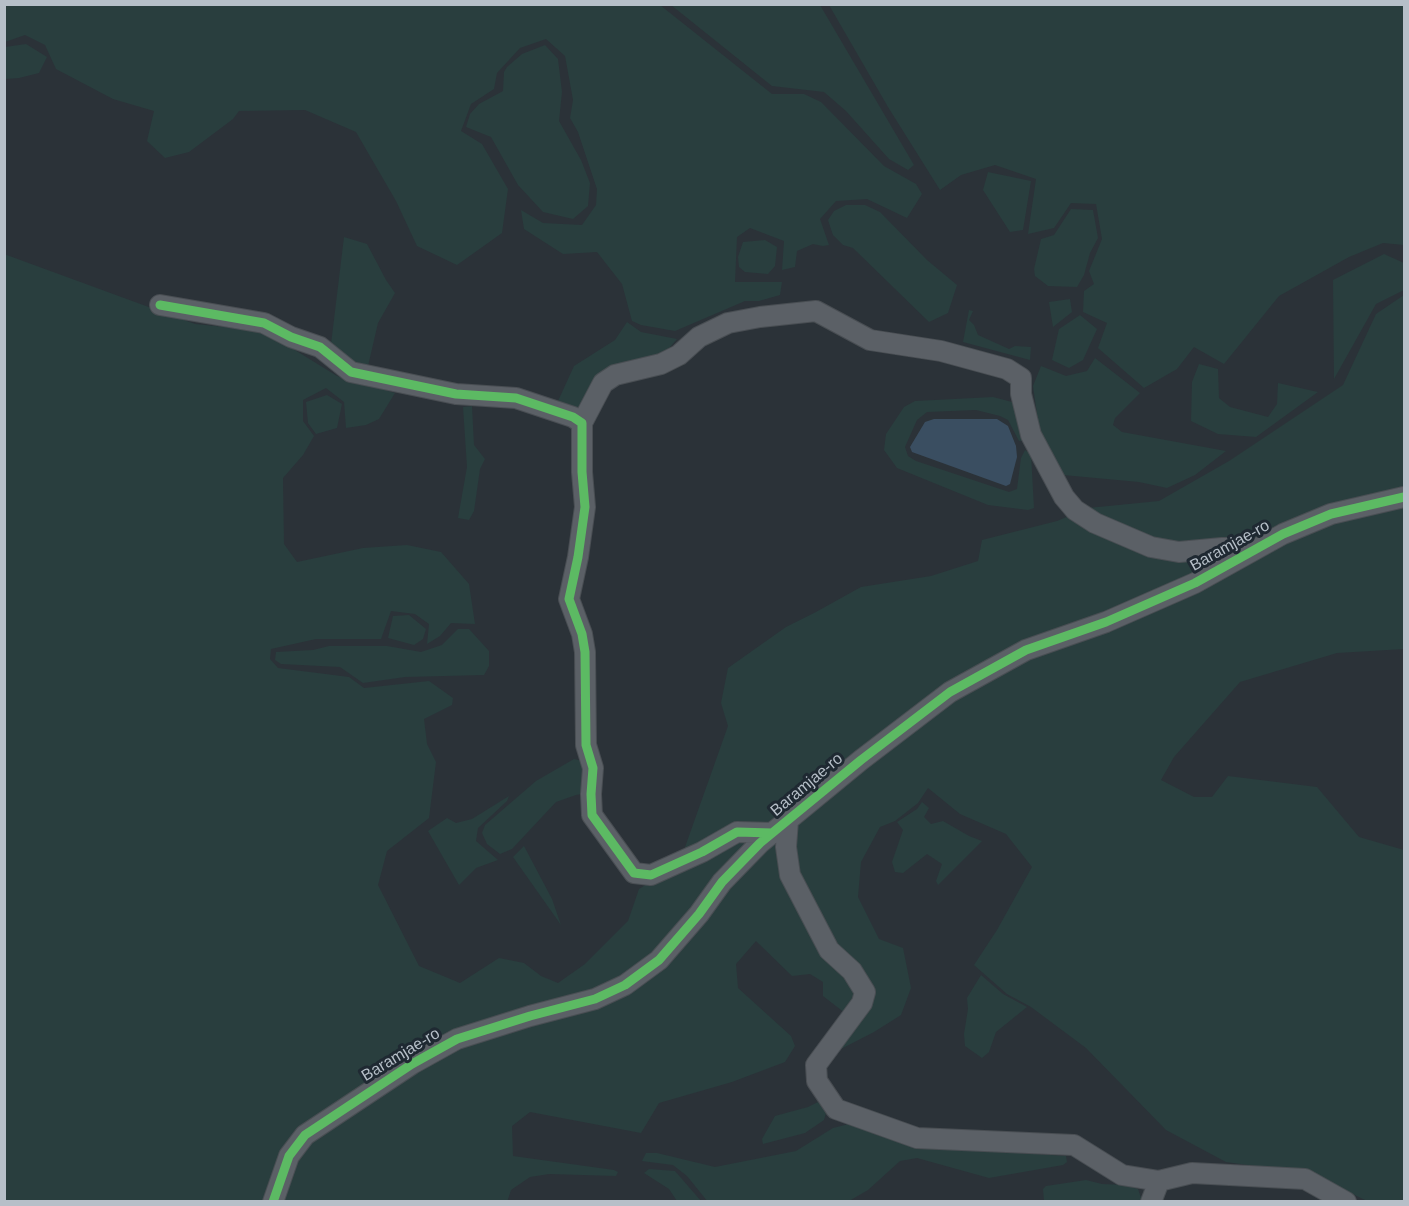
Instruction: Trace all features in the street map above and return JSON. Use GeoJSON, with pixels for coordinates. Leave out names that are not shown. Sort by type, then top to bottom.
{"type":"FeatureCollection","features":[{"type":"Feature","properties":{"kind":"street"},"geometry":{"type":"LineString","coordinates":[[160,304],[264,323],[291,337],[320,347],[351,372],[456,394],[516,398],[573,417],[582,423]]}},
{"type":"Feature","properties":{"kind":"street"},"geometry":{"type":"LineString","coordinates":[[772,833],[737,832],[702,852],[651,875],[634,873],[592,815],[593,768],[586,745],[585,652],[582,634],[569,599],[585,507],[582,423],[603,383],[615,375],[661,364],[679,355],[699,338],[728,323],[760,316],[816,311],[870,340],[941,351],[1007,369],[1021,378],[1021,394],[1031,435],[1064,497],[1075,510],[1095,523],[1151,547],[1179,552],[1237,548],[1243,556]]}},
{"type":"Feature","properties":{"kind":"street","name":"Baramjae-ro"},"geometry":{"type":"LineString","coordinates":[[273,1202],[289,1156],[305,1135],[412,1064],[458,1039],[530,1016],[595,999],[625,985],[659,960],[699,914],[722,882],[772,833],[861,760],[950,692],[1026,650],[1106,622],[1195,583],[1283,534],[1331,514],[1404,497]]}},
{"type":"Feature","properties":{"kind":"street"},"geometry":{"type":"LineString","coordinates":[[788,820],[786,847],[790,875],[829,950],[852,970],[865,992],[862,1003],[816,1065],[817,1081],[836,1109],[917,1138],[1074,1145],[1122,1175],[1159,1181],[1192,1173],[1305,1179],[1346,1202]]}},
{"type":"Feature","properties":{"kind":"street"},"geometry":{"type":"LineString","coordinates":[[1151,1202],[1159,1181]]}},
{"type":"Feature","properties":{"kind":"green space"},"geometry":{"type":"Polygon","coordinates":[[[4,5],[660,5],[772,94],[804,94],[821,102],[884,166],[916,184],[922,194],[907,218],[867,199],[836,201],[820,219],[829,245],[813,244],[797,251],[795,267],[782,270],[784,241],[750,228],[737,237],[735,282],[782,282],[780,295],[759,301],[745,301],[675,331],[641,325],[632,321],[622,284],[597,252],[563,254],[524,229],[521,210],[543,223],[582,225],[596,205],[597,189],[578,132],[570,118],[573,100],[565,56],[546,39],[520,48],[497,73],[494,89],[471,104],[461,131],[482,144],[508,189],[502,233],[457,265],[417,246],[396,201],[356,132],[305,110],[239,111],[233,119],[189,152],[165,158],[147,141],[154,111],[113,99],[56,69],[45,45],[25,35],[5,42],[4,5]]]}},
{"type":"Feature","properties":{"kind":"green space"},"geometry":{"type":"Polygon","coordinates":[[[671,5],[820,5],[914,165],[908,170],[889,159],[846,111],[824,92],[772,86],[671,5]]]}},
{"type":"Feature","properties":{"kind":"green space"},"geometry":{"type":"Polygon","coordinates":[[[829,5],[1404,5],[1404,245],[1383,243],[1349,257],[1279,296],[1224,364],[1194,347],[1177,369],[1144,388],[1098,348],[1107,323],[1083,312],[1084,291],[1094,284],[1089,271],[1102,239],[1096,204],[1071,203],[1054,228],[1028,234],[1036,179],[995,165],[961,175],[940,190],[888,107],[829,5]]]}},
{"type":"Feature","properties":{"kind":"green space"},"geometry":{"type":"Polygon","coordinates":[[[26,44],[47,57],[39,73],[6,79],[5,47],[26,44]]]}},
{"type":"Feature","properties":{"kind":"green space"},"geometry":{"type":"Polygon","coordinates":[[[545,45],[558,59],[562,92],[559,121],[581,160],[590,183],[588,206],[573,219],[543,212],[518,185],[491,137],[466,127],[470,114],[479,104],[503,91],[504,72],[507,67],[522,54],[545,45]]]}},
{"type":"Feature","properties":{"kind":"green space"},"geometry":{"type":"Polygon","coordinates":[[[988,172],[1031,181],[1023,230],[1010,232],[983,190],[988,172]]]}},
{"type":"Feature","properties":{"kind":"green space"},"geometry":{"type":"Polygon","coordinates":[[[846,205],[865,205],[880,212],[927,260],[957,285],[948,313],[929,322],[853,248],[843,245],[833,235],[828,220],[834,211],[846,205]]]}},
{"type":"Feature","properties":{"kind":"green space"},"geometry":{"type":"Polygon","coordinates":[[[1071,209],[1093,210],[1098,238],[1077,287],[1048,286],[1035,276],[1034,269],[1041,239],[1054,235],[1071,209]]]}},
{"type":"Feature","properties":{"kind":"green space"},"geometry":{"type":"Polygon","coordinates":[[[344,237],[367,244],[395,293],[378,323],[368,366],[347,359],[331,344],[344,237]]]}},
{"type":"Feature","properties":{"kind":"green space"},"geometry":{"type":"Polygon","coordinates":[[[765,240],[777,247],[775,266],[768,274],[745,272],[739,267],[738,257],[743,242],[765,240]]]}},
{"type":"Feature","properties":{"kind":"green space"},"geometry":{"type":"Polygon","coordinates":[[[4,254],[195,324],[264,331],[337,376],[395,393],[379,419],[366,425],[346,428],[344,402],[326,388],[303,400],[303,421],[314,436],[303,455],[283,478],[284,544],[297,562],[363,548],[407,545],[441,552],[469,584],[475,624],[451,623],[440,636],[427,644],[429,624],[415,614],[391,611],[381,639],[316,639],[271,649],[270,659],[278,668],[349,677],[364,688],[429,681],[453,698],[452,705],[424,719],[427,744],[436,762],[429,818],[387,851],[378,885],[419,966],[460,983],[499,958],[524,963],[541,976],[558,983],[585,964],[628,921],[639,889],[679,864],[728,726],[721,703],[728,668],[786,627],[861,587],[931,576],[978,561],[982,540],[1057,521],[1088,508],[1159,501],[1229,461],[1343,385],[1376,314],[1404,295],[1404,649],[1337,653],[1240,682],[1174,757],[1161,780],[1194,797],[1212,797],[1228,776],[1317,787],[1359,837],[1404,850],[1404,1201],[1367,1201],[1312,1174],[1226,1162],[1166,1130],[1086,1048],[1031,1007],[1007,994],[974,965],[997,930],[1032,867],[1006,834],[960,814],[928,788],[918,803],[895,821],[880,827],[861,862],[858,897],[879,939],[903,948],[911,988],[901,1015],[839,1050],[854,1020],[823,996],[823,982],[810,974],[792,976],[756,941],[736,964],[738,988],[791,1036],[795,1046],[785,1062],[732,1082],[659,1103],[641,1133],[530,1112],[512,1126],[513,1156],[614,1170],[618,1172],[616,1176],[549,1174],[530,1177],[511,1190],[507,1202],[5,1201],[4,254]]]}},
{"type":"Feature","properties":{"kind":"green space"},"geometry":{"type":"Polygon","coordinates":[[[1384,254],[1404,263],[1404,290],[1376,304],[1334,379],[1333,280],[1384,254]]]}},
{"type":"Feature","properties":{"kind":"green space"},"geometry":{"type":"Polygon","coordinates":[[[1070,299],[1072,312],[1053,327],[1049,302],[1070,299]]]}},
{"type":"Feature","properties":{"kind":"green space"},"geometry":{"type":"Polygon","coordinates":[[[969,310],[973,311],[969,320],[978,335],[1009,349],[1015,346],[1031,347],[1030,360],[963,342],[969,310]]]}},
{"type":"Feature","properties":{"kind":"green space"},"geometry":{"type":"Polygon","coordinates":[[[1080,315],[1097,329],[1083,360],[1069,368],[1052,360],[1059,329],[1080,315]]]}},
{"type":"Feature","properties":{"kind":"green space"},"geometry":{"type":"Polygon","coordinates":[[[627,322],[641,332],[677,339],[664,354],[578,410],[558,401],[574,366],[615,340],[627,322]]]}},
{"type":"Feature","properties":{"kind":"green space"},"geometry":{"type":"Polygon","coordinates":[[[1095,358],[1140,393],[1115,418],[1113,425],[1122,432],[1226,451],[1195,475],[1167,488],[1139,482],[1063,475],[1040,435],[1033,386],[1041,366],[1066,376],[1087,371],[1095,358]]]}},
{"type":"Feature","properties":{"kind":"green space"},"geometry":{"type":"Polygon","coordinates":[[[1199,364],[1218,369],[1219,398],[1230,407],[1268,417],[1277,404],[1278,383],[1318,392],[1256,437],[1218,434],[1191,421],[1192,382],[1199,364]]]}},
{"type":"Feature","properties":{"kind":"green space"},"geometry":{"type":"Polygon","coordinates":[[[327,395],[342,404],[337,428],[316,434],[308,423],[306,402],[327,395]]]}},
{"type":"Feature","properties":{"kind":"green space"},"geometry":{"type":"Polygon","coordinates":[[[993,397],[1012,402],[1027,440],[1019,441],[1008,420],[1000,416],[976,410],[927,412],[917,420],[905,447],[908,456],[916,461],[1009,492],[1017,489],[1021,458],[1025,450],[1031,454],[1034,508],[1028,510],[988,505],[897,468],[884,450],[886,434],[904,407],[915,401],[993,397]]]}},
{"type":"Feature","properties":{"kind":"green space"},"geometry":{"type":"Polygon","coordinates":[[[472,406],[474,445],[485,459],[480,469],[474,511],[469,520],[458,518],[467,467],[463,407],[472,406]]]}},
{"type":"Feature","properties":{"kind":"green space"},"geometry":{"type":"Polygon","coordinates":[[[409,615],[426,629],[423,639],[414,645],[388,638],[393,616],[409,615]]]}},
{"type":"Feature","properties":{"kind":"green space"},"geometry":{"type":"Polygon","coordinates":[[[458,629],[469,629],[489,651],[489,666],[484,675],[405,677],[363,683],[340,667],[281,664],[275,660],[276,652],[313,650],[329,646],[387,646],[421,652],[442,645],[458,629]]]}},
{"type":"Feature","properties":{"kind":"green space"},"geometry":{"type":"Polygon","coordinates":[[[574,759],[583,761],[586,793],[556,802],[512,849],[500,854],[487,844],[482,833],[485,825],[536,781],[574,759]]]}},
{"type":"Feature","properties":{"kind":"green space"},"geometry":{"type":"Polygon","coordinates":[[[509,796],[507,801],[478,828],[476,841],[498,860],[476,868],[459,885],[428,831],[447,818],[456,823],[472,819],[509,796]]]}},
{"type":"Feature","properties":{"kind":"green space"},"geometry":{"type":"Polygon","coordinates":[[[922,802],[929,808],[924,817],[931,824],[943,821],[982,841],[938,885],[936,881],[942,864],[927,854],[903,873],[895,872],[892,862],[903,830],[897,822],[917,809],[922,802]]]}},
{"type":"Feature","properties":{"kind":"green space"},"geometry":{"type":"Polygon","coordinates":[[[524,846],[552,899],[561,925],[513,857],[524,846]]]}},
{"type":"Feature","properties":{"kind":"green space"},"geometry":{"type":"Polygon","coordinates":[[[981,975],[1003,994],[1027,1007],[996,1032],[989,1052],[982,1058],[965,1046],[964,1034],[968,1009],[967,998],[981,975]]]}},
{"type":"Feature","properties":{"kind":"green space"},"geometry":{"type":"Polygon","coordinates":[[[818,1102],[826,1113],[824,1120],[805,1133],[763,1144],[762,1139],[775,1116],[818,1102]]]}},
{"type":"Feature","properties":{"kind":"green space"},"geometry":{"type":"Polygon","coordinates":[[[853,1123],[877,1135],[914,1146],[1066,1156],[1067,1162],[1063,1165],[989,1178],[917,1158],[900,1161],[868,1190],[849,1201],[708,1202],[687,1176],[673,1165],[642,1161],[646,1153],[657,1153],[715,1167],[796,1151],[833,1128],[853,1123]]]}},
{"type":"Feature","properties":{"kind":"green space"},"geometry":{"type":"Polygon","coordinates":[[[649,1169],[675,1171],[701,1201],[677,1201],[669,1189],[644,1173],[649,1169]]]}},
{"type":"Feature","properties":{"kind":"green space"},"geometry":{"type":"Polygon","coordinates":[[[1086,1180],[1138,1189],[1141,1198],[1139,1202],[1044,1201],[1043,1189],[1046,1186],[1086,1180]]]}},
{"type":"Feature","properties":{"kind":"water"},"geometry":{"type":"Polygon","coordinates":[[[934,419],[997,419],[1008,426],[1016,446],[1017,457],[1010,484],[1006,486],[912,452],[910,447],[925,422],[934,419]]]}},
{"type":"Feature","properties":{"kind":"cycle path"},"geometry":{"type":"LineString","coordinates":[[160,305],[264,323],[291,337],[320,347],[351,372],[456,394],[516,398],[573,417],[582,423],[585,507],[569,599],[582,634],[585,652],[586,745],[593,768],[592,815],[634,873],[651,875],[702,852],[737,832],[772,833]]}},
{"type":"Feature","properties":{"kind":"cycle path"},"geometry":{"type":"LineString","coordinates":[[273,1202],[289,1156],[305,1135],[412,1064],[457,1039],[595,999],[625,985],[659,960],[699,914],[722,882],[760,843],[861,760],[950,692],[1026,650],[1106,622],[1195,583],[1283,534],[1331,514],[1404,497]]}}]}
